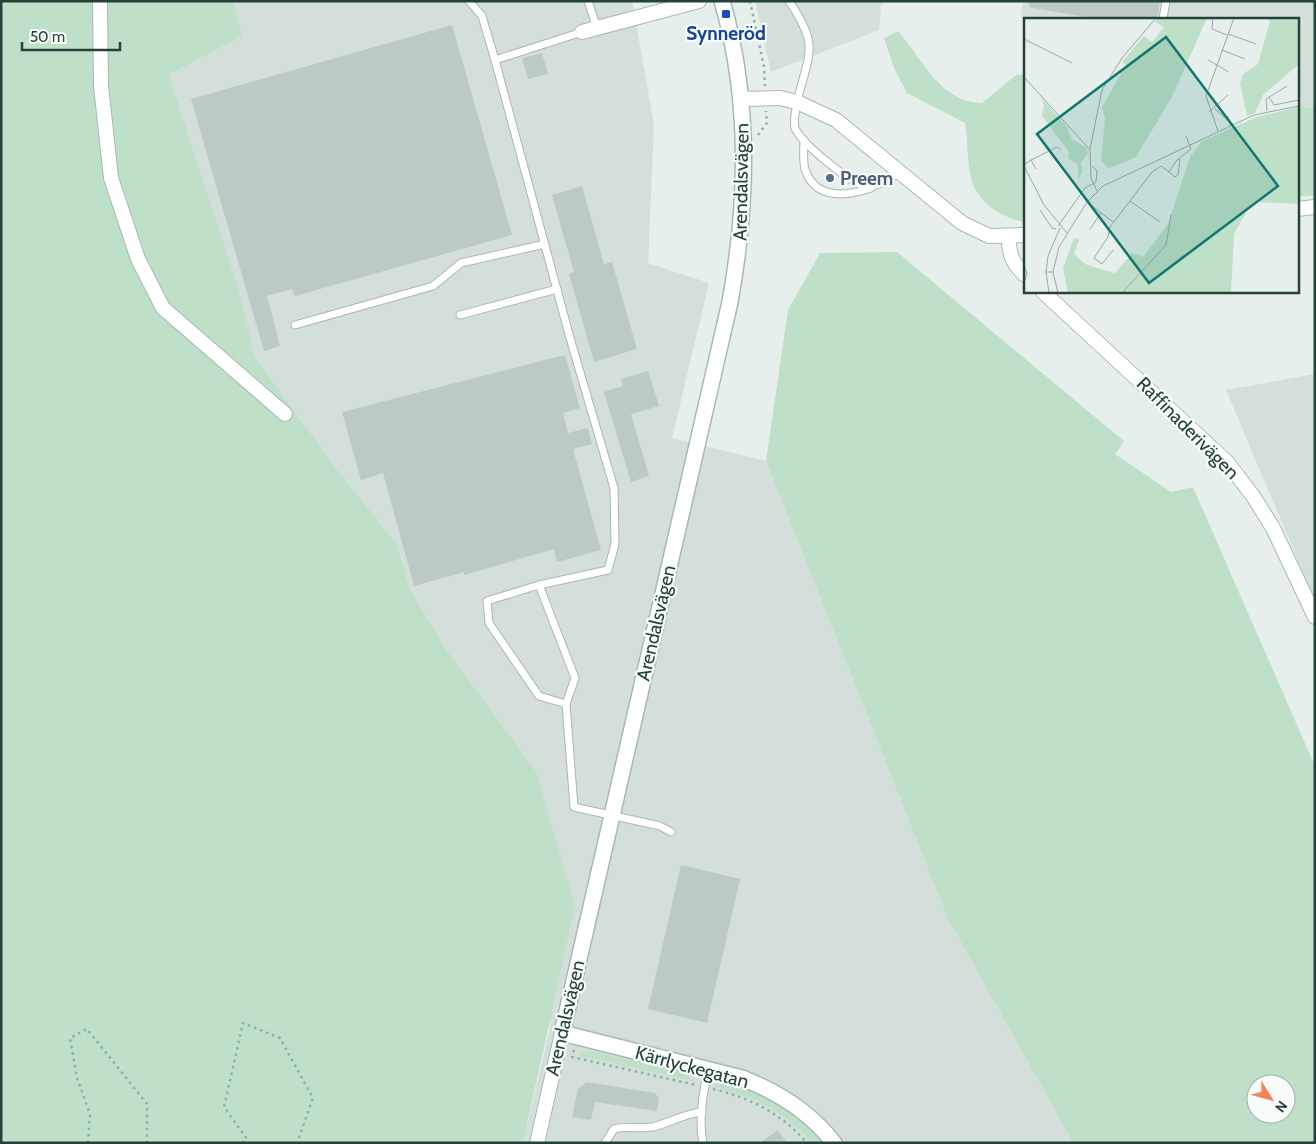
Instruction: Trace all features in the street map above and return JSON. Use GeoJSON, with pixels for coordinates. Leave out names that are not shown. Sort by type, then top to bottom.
{"type":"FeatureCollection","features":[{"type":"Feature","properties":{"kind":"street"},"geometry":{"type":"LineString","coordinates":[[100,1],[101,86],[111,178],[138,260],[163,308],[286,414]]}},
{"type":"Feature","properties":{"kind":"street"},"geometry":{"type":"LineString","coordinates":[[582,32],[699,1]]}},
{"type":"Feature","properties":{"kind":"street","name":"Arendalsvägen"},"geometry":{"type":"LineString","coordinates":[[537,1143],[730,302],[740,246],[744,201],[744,156],[740,99],[734,50],[722,1]]}},
{"type":"Feature","properties":{"kind":"street"},"geometry":{"type":"LineString","coordinates":[[740,99],[780,98],[797,102],[836,120],[962,223],[989,236],[1024,235]]}},
{"type":"Feature","properties":{"kind":"street"},"geometry":{"type":"LineString","coordinates":[[1298,209],[1315,207]]}},
{"type":"Feature","properties":{"kind":"street"},"geometry":{"type":"LineString","coordinates":[[1009,236],[1008,248],[1012,260],[1024,274]]}},
{"type":"Feature","properties":{"kind":"street","name":"Raffinaderivägen"},"geometry":{"type":"LineString","coordinates":[[1043,292],[1227,462],[1253,496],[1273,528],[1315,617]]}},
{"type":"Feature","properties":{"kind":"street","name":"Kärrlyckegatan"},"geometry":{"type":"LineString","coordinates":[[562,1033],[751,1081],[780,1096],[811,1117],[834,1143]]}},
{"type":"Feature","properties":{"kind":"lane"},"geometry":{"type":"LineString","coordinates":[[469,1],[482,16],[614,488],[614,544],[608,570],[539,585],[487,601],[488,623],[539,696],[566,704]]}},
{"type":"Feature","properties":{"kind":"lane"},"geometry":{"type":"LineString","coordinates":[[588,1],[597,29]]}},
{"type":"Feature","properties":{"kind":"lane"},"geometry":{"type":"LineString","coordinates":[[789,1],[803,22],[810,41],[810,55],[794,118],[796,129],[804,140],[852,181],[866,186],[877,185]]}},
{"type":"Feature","properties":{"kind":"lane"},"geometry":{"type":"LineString","coordinates":[[1163,18],[1166,1]]}},
{"type":"Feature","properties":{"kind":"lane"},"geometry":{"type":"LineString","coordinates":[[495,60],[582,32]]}},
{"type":"Feature","properties":{"kind":"lane"},"geometry":{"type":"LineString","coordinates":[[804,140],[806,172],[816,186],[827,193],[846,195],[877,185],[901,172]]}},
{"type":"Feature","properties":{"kind":"lane"},"geometry":{"type":"LineString","coordinates":[[295,325],[433,286],[461,263],[545,244]]}},
{"type":"Feature","properties":{"kind":"lane"},"geometry":{"type":"LineString","coordinates":[[460,315],[557,289]]}},
{"type":"Feature","properties":{"kind":"lane"},"geometry":{"type":"LineString","coordinates":[[539,585],[575,678],[566,704],[574,807],[660,826],[671,832]]}},
{"type":"Feature","properties":{"kind":"lane"},"geometry":{"type":"LineString","coordinates":[[703,1143],[702,1112],[708,1069]]}},
{"type":"Feature","properties":{"kind":"lane"},"geometry":{"type":"LineString","coordinates":[[605,1143],[614,1129],[626,1126],[651,1127],[693,1112],[702,1112]]}},
{"type":"Feature","properties":{"kind":"path"},"geometry":{"type":"LineString","coordinates":[[242,1143],[247,1139],[224,1107],[243,1022],[280,1038],[313,1098],[297,1143]]}},
{"type":"Feature","properties":{"kind":"path"},"geometry":{"type":"LineString","coordinates":[[88,1143],[90,1114],[78,1078],[70,1038],[87,1029],[147,1104],[147,1143]]}},
{"type":"Feature","properties":{"kind":"path"},"geometry":{"type":"LineString","coordinates":[[577,1037],[572,1057],[704,1087],[763,1106],[790,1124],[807,1143]]}},
{"type":"Feature","properties":{"kind":"shaded area"},"geometry":{"type":"Polygon","coordinates":[[[234,1],[632,1],[654,125],[648,263],[709,283],[672,438],[766,461],[948,919],[1073,1143],[523,1143],[550,1028],[553,834],[536,771],[446,649],[410,589],[397,544],[336,468],[255,357],[239,290],[169,75],[242,36],[234,1]]]}},
{"type":"Feature","properties":{"kind":"shaded area"},"geometry":{"type":"Polygon","coordinates":[[[755,1],[885,1],[881,5],[879,30],[771,72],[755,1]]]}},
{"type":"Feature","properties":{"kind":"shaded area"},"geometry":{"type":"Polygon","coordinates":[[[1023,1],[1315,1],[1315,108],[1298,107],[1298,18],[1024,18],[1021,15],[1023,1]]]}},
{"type":"Feature","properties":{"kind":"shaded area"},"geometry":{"type":"Polygon","coordinates":[[[1315,374],[1315,601],[1226,390],[1315,374]]]}},
{"type":"Feature","properties":{"kind":"green space"},"geometry":{"type":"Polygon","coordinates":[[[1,1],[234,1],[242,36],[169,75],[239,290],[255,357],[336,468],[397,544],[410,589],[446,649],[536,771],[575,906],[523,1143],[1,1143],[1,1]]]}},
{"type":"Feature","properties":{"kind":"green space"},"geometry":{"type":"Polygon","coordinates":[[[898,31],[933,77],[954,95],[967,101],[982,103],[1016,75],[1024,74],[1024,222],[998,212],[983,200],[972,183],[965,123],[907,93],[894,68],[884,38],[898,31]]]}},
{"type":"Feature","properties":{"kind":"green space"},"geometry":{"type":"Polygon","coordinates":[[[1298,107],[1315,108],[1315,195],[1298,197],[1298,107]]]}},
{"type":"Feature","properties":{"kind":"green space"},"geometry":{"type":"Polygon","coordinates":[[[897,252],[1124,441],[1115,454],[1171,492],[1193,487],[1315,766],[1315,1143],[1073,1143],[948,919],[766,461],[788,310],[820,253],[897,252]]]}},
{"type":"Feature","properties":{"kind":"green space"},"geometry":{"type":"Polygon","coordinates":[[[589,1051],[683,1071],[693,1081],[581,1056],[581,1053],[589,1051]]]}},
{"type":"Feature","properties":{"kind":"green space"},"geometry":{"type":"Polygon","coordinates":[[[725,1081],[754,1090],[779,1104],[802,1122],[823,1143],[812,1143],[780,1114],[768,1107],[730,1091],[715,1087],[725,1081]]]}},
{"type":"Feature","properties":{"kind":"building"},"geometry":{"type":"Polygon","coordinates":[[[1029,1],[1160,1],[1157,18],[1090,18],[1029,7],[1029,1]]]}},
{"type":"Feature","properties":{"kind":"building"},"geometry":{"type":"Polygon","coordinates":[[[452,25],[512,235],[295,296],[292,289],[267,296],[280,346],[264,351],[191,99],[452,25]]]}},
{"type":"Feature","properties":{"kind":"building"},"geometry":{"type":"Polygon","coordinates":[[[542,53],[548,74],[528,79],[522,58],[542,53]]]}},
{"type":"Feature","properties":{"kind":"building"},"geometry":{"type":"Polygon","coordinates":[[[582,186],[604,264],[612,262],[637,349],[594,362],[569,274],[574,272],[552,195],[582,186]]]}},
{"type":"Feature","properties":{"kind":"building"},"geometry":{"type":"Polygon","coordinates":[[[565,355],[580,408],[563,413],[568,433],[588,428],[592,444],[573,449],[601,550],[557,562],[554,549],[464,575],[464,572],[414,586],[383,473],[361,480],[342,412],[565,355]]]}},
{"type":"Feature","properties":{"kind":"building"},"geometry":{"type":"Polygon","coordinates":[[[648,371],[659,406],[631,414],[649,476],[631,482],[604,392],[623,386],[621,379],[648,371]]]}},
{"type":"Feature","properties":{"kind":"building"},"geometry":{"type":"Polygon","coordinates":[[[681,865],[740,879],[707,1023],[648,1009],[681,865]]]}},
{"type":"Feature","properties":{"kind":"building"},"geometry":{"type":"Polygon","coordinates":[[[586,1082],[655,1093],[659,1098],[657,1111],[595,1102],[591,1120],[572,1117],[578,1089],[586,1082]]]}},
{"type":"Feature","properties":{"kind":"building"},"geometry":{"type":"Polygon","coordinates":[[[778,1130],[787,1143],[760,1143],[778,1130]]]}},
{"type":"Feature","properties":{"kind":"place","name":"Synneröd"},"geometry":{"type":"Point","coordinates":[726,14]}},
{"type":"Feature","properties":{"kind":"place","name":"Preem"},"geometry":{"type":"Point","coordinates":[830,178]}}]}
